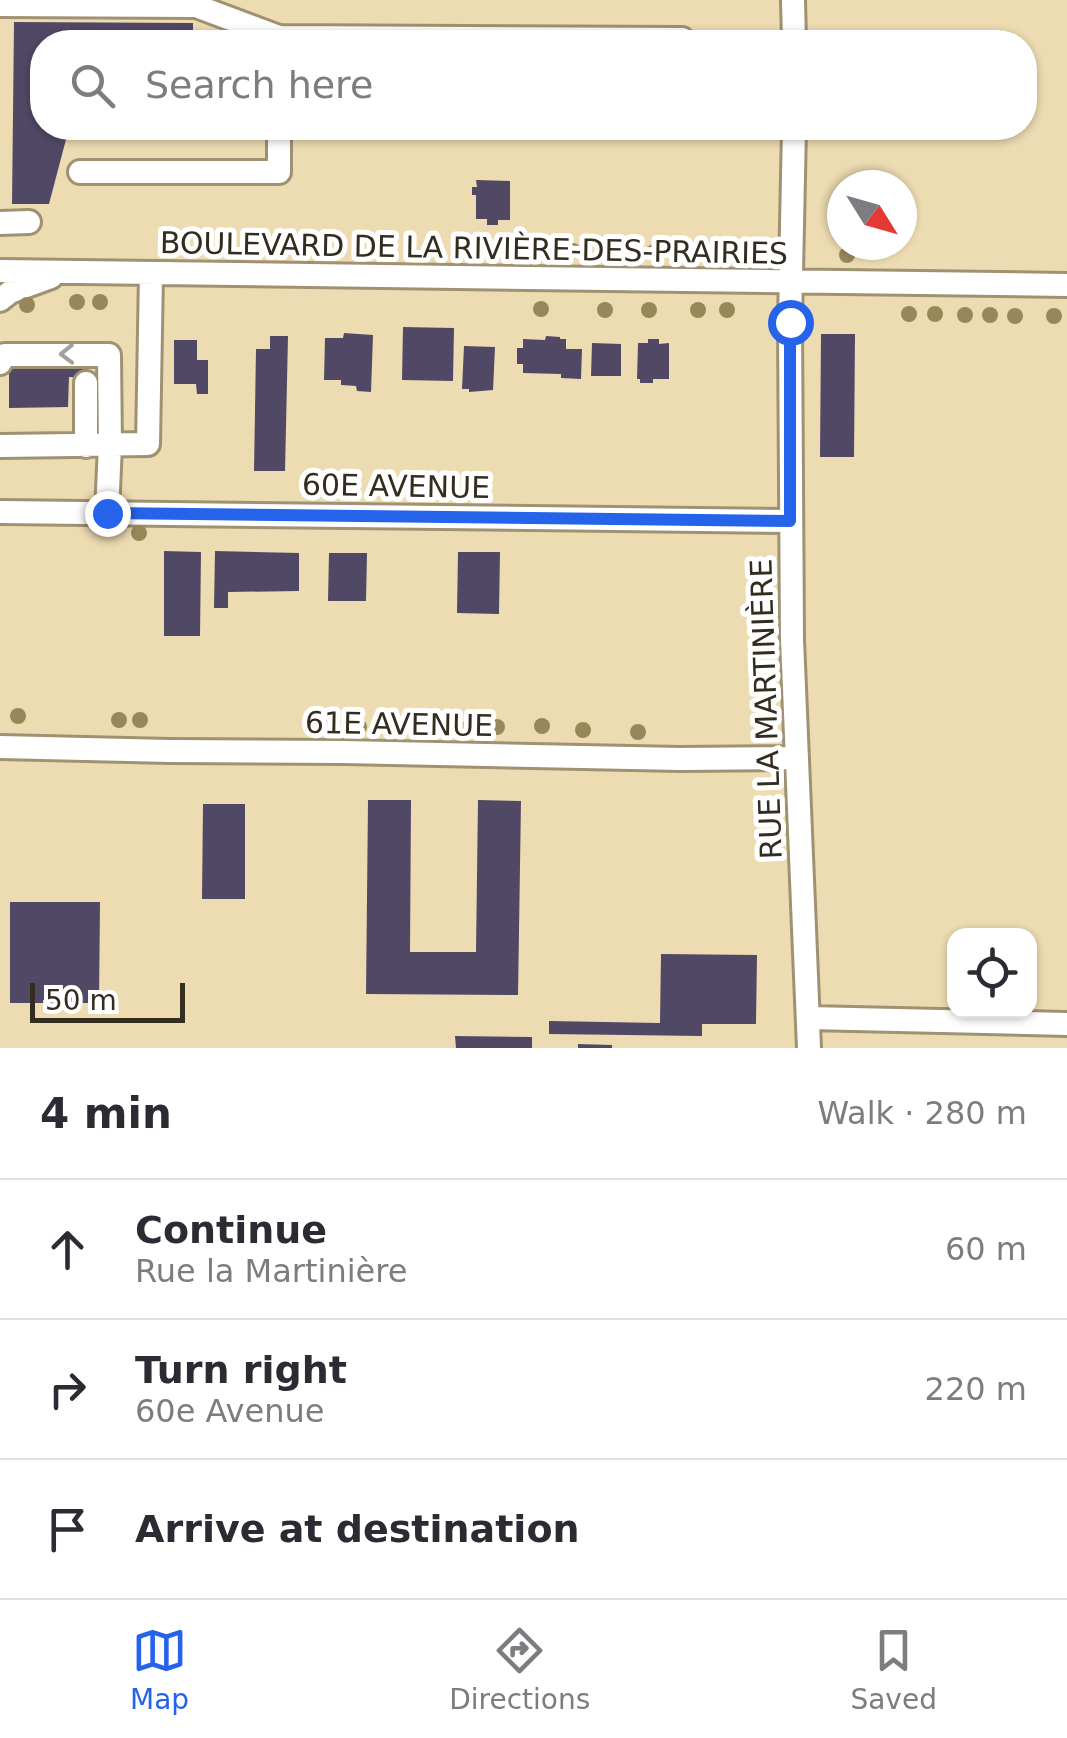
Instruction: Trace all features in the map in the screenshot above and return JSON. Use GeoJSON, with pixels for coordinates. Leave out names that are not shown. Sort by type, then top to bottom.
{"type":"FeatureCollection","features":[{"type":"Feature","properties":{"kind":"street"},"geometry":{"type":"LineString","coordinates":[[793,0],[794,30]]}},
{"type":"Feature","properties":{"kind":"street"},"geometry":{"type":"LineString","coordinates":[[0,5],[196,6],[255,30]]}},
{"type":"Feature","properties":{"kind":"street"},"geometry":{"type":"LineString","coordinates":[[80,172],[278,172],[279,140]]}},
{"type":"Feature","properties":{"kind":"street","name":"RUE LA MARTINIÈRE"},"geometry":{"type":"LineString","coordinates":[[794,140],[790,521],[809,1048]]}},
{"type":"Feature","properties":{"kind":"street"},"geometry":{"type":"LineString","coordinates":[[0,223],[29,222]]}},
{"type":"Feature","properties":{"kind":"street","name":"BOULEVARD DE LA RIVIÈRE-DES-PRAIRIES"},"geometry":{"type":"LineString","coordinates":[[0,271],[1067,286]]}},
{"type":"Feature","properties":{"kind":"street"},"geometry":{"type":"LineString","coordinates":[[0,300],[10,292],[65,272]]}},
{"type":"Feature","properties":{"kind":"street"},"geometry":{"type":"LineString","coordinates":[[0,446],[148,444],[150,274]]}},
{"type":"Feature","properties":{"kind":"street"},"geometry":{"type":"LineString","coordinates":[[0,363],[5,355],[109,355],[107,513]]}},
{"type":"Feature","properties":{"kind":"street"},"geometry":{"type":"LineString","coordinates":[[86,383],[86,446]]}},
{"type":"Feature","properties":{"kind":"street","name":"60E AVENUE"},"geometry":{"type":"LineString","coordinates":[[0,512],[790,521]]}},
{"type":"Feature","properties":{"kind":"street","name":"61E AVENUE"},"geometry":{"type":"LineString","coordinates":[[0,747],[797,758]]}},
{"type":"Feature","properties":{"kind":"street"},"geometry":{"type":"LineString","coordinates":[[809,1018],[1067,1024]]}},
{"type":"Feature","properties":{"kind":"shaded area"},"geometry":{"type":"Polygon","coordinates":[[[0,0],[1067,0],[1067,1048],[0,1048],[0,0]]]}},
{"type":"Feature","properties":{"kind":"building"},"geometry":{"type":"Polygon","coordinates":[[[14,22],[193,23],[193,30],[30,30],[30,140],[66,140],[49,204],[12,204],[14,22]]]}},
{"type":"Feature","properties":{"kind":"building"},"geometry":{"type":"Polygon","coordinates":[[[476,180],[510,181],[510,220],[487,225],[487,219],[476,219],[472,187],[477,187],[476,180]]]}},
{"type":"Feature","properties":{"kind":"building"},"geometry":{"type":"Polygon","coordinates":[[[403,327],[454,328],[453,381],[402,380],[403,327]]]}},
{"type":"Feature","properties":{"kind":"building"},"geometry":{"type":"Polygon","coordinates":[[[344,333],[373,335],[371,392],[341,385],[341,380],[324,380],[325,338],[343,338],[344,333]]]}},
{"type":"Feature","properties":{"kind":"building"},"geometry":{"type":"Polygon","coordinates":[[[821,334],[855,334],[854,457],[820,457],[821,334]]]}},
{"type":"Feature","properties":{"kind":"building"},"geometry":{"type":"Polygon","coordinates":[[[270,336],[288,336],[285,471],[254,471],[256,349],[270,349],[270,336]]]}},
{"type":"Feature","properties":{"kind":"building"},"geometry":{"type":"Polygon","coordinates":[[[546,336],[566,339],[566,349],[582,349],[581,379],[523,373],[523,364],[517,364],[517,348],[523,348],[523,339],[545,340],[546,336]]]}},
{"type":"Feature","properties":{"kind":"building"},"geometry":{"type":"Polygon","coordinates":[[[648,339],[669,343],[669,379],[640,383],[637,379],[638,343],[648,343],[648,339]]]}},
{"type":"Feature","properties":{"kind":"building"},"geometry":{"type":"Polygon","coordinates":[[[174,340],[197,340],[197,360],[208,360],[208,394],[197,394],[196,384],[174,384],[174,340]]]}},
{"type":"Feature","properties":{"kind":"building"},"geometry":{"type":"Polygon","coordinates":[[[592,343],[621,344],[621,376],[591,376],[592,343]]]}},
{"type":"Feature","properties":{"kind":"building"},"geometry":{"type":"Polygon","coordinates":[[[464,346],[495,347],[493,390],[462,389],[464,346]]]}},
{"type":"Feature","properties":{"kind":"building"},"geometry":{"type":"Polygon","coordinates":[[[9,358],[69,360],[69,368],[88,368],[88,378],[69,377],[68,407],[9,408],[9,358]]]}},
{"type":"Feature","properties":{"kind":"building"},"geometry":{"type":"Polygon","coordinates":[[[164,551],[201,552],[200,636],[164,636],[164,551]]]}},
{"type":"Feature","properties":{"kind":"building"},"geometry":{"type":"Polygon","coordinates":[[[215,551],[299,553],[299,591],[228,592],[228,608],[214,608],[215,551]]]}},
{"type":"Feature","properties":{"kind":"building"},"geometry":{"type":"Polygon","coordinates":[[[458,552],[500,552],[499,614],[457,613],[458,552]]]}},
{"type":"Feature","properties":{"kind":"building"},"geometry":{"type":"Polygon","coordinates":[[[329,553],[367,553],[366,601],[328,601],[329,553]]]}},
{"type":"Feature","properties":{"kind":"building"},"geometry":{"type":"Polygon","coordinates":[[[368,800],[411,800],[410,952],[476,952],[478,800],[521,801],[518,995],[366,994],[368,800]]]}},
{"type":"Feature","properties":{"kind":"building"},"geometry":{"type":"Polygon","coordinates":[[[203,804],[245,804],[245,899],[202,899],[203,804]]]}},
{"type":"Feature","properties":{"kind":"building"},"geometry":{"type":"Polygon","coordinates":[[[10,902],[100,902],[99,1003],[10,1003],[10,902]]]}},
{"type":"Feature","properties":{"kind":"building"},"geometry":{"type":"Polygon","coordinates":[[[661,954],[757,955],[756,1024],[702,1024],[702,1036],[549,1034],[549,1021],[660,1023],[661,954]]]}},
{"type":"Feature","properties":{"kind":"building"},"geometry":{"type":"Polygon","coordinates":[[[455,1036],[532,1037],[532,1048],[456,1048],[455,1036]]]}},
{"type":"Feature","properties":{"kind":"building"},"geometry":{"type":"Polygon","coordinates":[[[578,1044],[612,1045],[612,1048],[578,1048],[578,1044]]]}},
{"type":"Feature","properties":{"kind":"route"},"geometry":{"type":"LineString","coordinates":[[107,513],[790,521],[790,322]]}}]}
